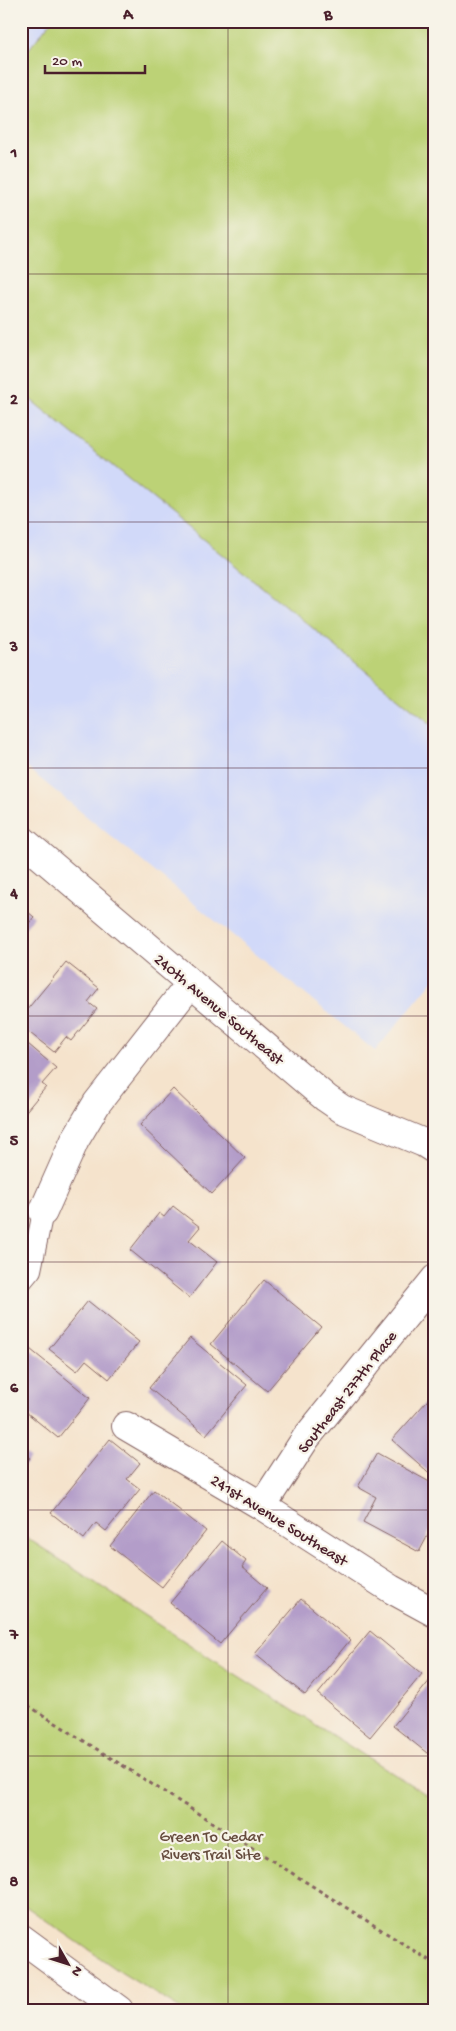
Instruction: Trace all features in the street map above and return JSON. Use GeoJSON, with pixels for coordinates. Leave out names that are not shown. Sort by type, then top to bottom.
{"type":"FeatureCollection","features":[{"type":"Feature","properties":{"kind":"street","name":"240th Avenue Southeast"},"geometry":{"type":"LineString","coordinates":[[21,839],[326,1098],[342,1109],[424,1143],[435,1150]]}},
{"type":"Feature","properties":{"kind":"street"},"geometry":{"type":"LineString","coordinates":[[43,1212],[75,1140],[97,1103],[191,983]]}},
{"type":"Feature","properties":{"kind":"street","name":"Southeast 277th Place"},"geometry":{"type":"LineString","coordinates":[[262,1506],[306,1438],[435,1280]]}},
{"type":"Feature","properties":{"kind":"street","name":"241st Avenue Southeast"},"geometry":{"type":"LineString","coordinates":[[126,1426],[262,1506],[391,1589],[435,1612]]}},
{"type":"Feature","properties":{"kind":"street"},"geometry":{"type":"LineString","coordinates":[[21,1938],[119,2010]]}},
{"type":"Feature","properties":{"kind":"lane"},"geometry":{"type":"LineString","coordinates":[[21,1282],[31,1270],[43,1212]]}},
{"type":"Feature","properties":{"kind":"path"},"geometry":{"type":"LineString","coordinates":[[21,1701],[435,1964]]}},
{"type":"Feature","properties":{"kind":"shaded area"},"geometry":{"type":"Polygon","coordinates":[[[21,21],[435,21],[435,978],[375,1051],[21,763],[21,21]]]}},
{"type":"Feature","properties":{"kind":"green space"},"geometry":{"type":"Polygon","coordinates":[[[51,21],[435,21],[435,727],[21,392],[21,59],[51,21]]]}},
{"type":"Feature","properties":{"kind":"green space","name":"Green To Cedar Rivers Trail Site"},"geometry":{"type":"Polygon","coordinates":[[[21,1534],[210,1658],[435,1800],[435,2010],[182,2010],[122,1973],[21,1903],[21,1534]]]}},
{"type":"Feature","properties":{"kind":"building"},"geometry":{"type":"Polygon","coordinates":[[[21,906],[34,917],[21,933],[21,906]]]}},
{"type":"Feature","properties":{"kind":"building"},"geometry":{"type":"Polygon","coordinates":[[[66,962],[99,988],[88,1002],[97,1009],[71,1041],[66,1037],[54,1052],[21,1026],[21,1017],[66,962]]]}},
{"type":"Feature","properties":{"kind":"building"},"geometry":{"type":"Polygon","coordinates":[[[21,1038],[56,1068],[42,1084],[46,1087],[22,1116],[21,1038]]]}},
{"type":"Feature","properties":{"kind":"building"},"geometry":{"type":"Polygon","coordinates":[[[173,1089],[245,1158],[212,1194],[140,1125],[173,1089]]]}},
{"type":"Feature","properties":{"kind":"building"},"geometry":{"type":"Polygon","coordinates":[[[173,1206],[200,1227],[189,1240],[217,1262],[189,1298],[130,1250],[159,1213],[164,1217],[173,1206]]]}},
{"type":"Feature","properties":{"kind":"building"},"geometry":{"type":"Polygon","coordinates":[[[264,1280],[321,1327],[267,1391],[211,1344],[264,1280]]]}},
{"type":"Feature","properties":{"kind":"building"},"geometry":{"type":"Polygon","coordinates":[[[88,1301],[139,1342],[109,1379],[86,1360],[77,1371],[49,1349],[88,1301]]]}},
{"type":"Feature","properties":{"kind":"building"},"geometry":{"type":"Polygon","coordinates":[[[190,1338],[247,1385],[206,1435],[149,1388],[190,1338]]]}},
{"type":"Feature","properties":{"kind":"building"},"geometry":{"type":"Polygon","coordinates":[[[25,1345],[90,1398],[58,1438],[21,1408],[21,1350],[25,1345]]]}},
{"type":"Feature","properties":{"kind":"building"},"geometry":{"type":"Polygon","coordinates":[[[435,1392],[435,1478],[392,1440],[435,1392]]]}},
{"type":"Feature","properties":{"kind":"building"},"geometry":{"type":"Polygon","coordinates":[[[110,1439],[140,1463],[127,1479],[140,1489],[106,1531],[96,1523],[84,1539],[51,1513],[110,1439]]]}},
{"type":"Feature","properties":{"kind":"building"},"geometry":{"type":"Polygon","coordinates":[[[21,1451],[30,1458],[21,1470],[21,1451]]]}},
{"type":"Feature","properties":{"kind":"building"},"geometry":{"type":"Polygon","coordinates":[[[377,1453],[435,1485],[435,1522],[419,1552],[363,1522],[376,1497],[358,1487],[377,1453]]]}},
{"type":"Feature","properties":{"kind":"building"},"geometry":{"type":"Polygon","coordinates":[[[154,1490],[206,1531],[162,1587],[110,1546],[154,1490]]]}},
{"type":"Feature","properties":{"kind":"building"},"geometry":{"type":"Polygon","coordinates":[[[222,1541],[246,1561],[242,1567],[267,1588],[220,1644],[170,1603],[222,1541]]]}},
{"type":"Feature","properties":{"kind":"building"},"geometry":{"type":"Polygon","coordinates":[[[301,1599],[350,1640],[305,1695],[255,1654],[301,1599]]]}},
{"type":"Feature","properties":{"kind":"building"},"geometry":{"type":"Polygon","coordinates":[[[370,1631],[422,1674],[370,1737],[318,1694],[370,1631]]]}},
{"type":"Feature","properties":{"kind":"building"},"geometry":{"type":"Polygon","coordinates":[[[435,1674],[435,1753],[432,1757],[393,1726],[435,1674]]]}}]}
